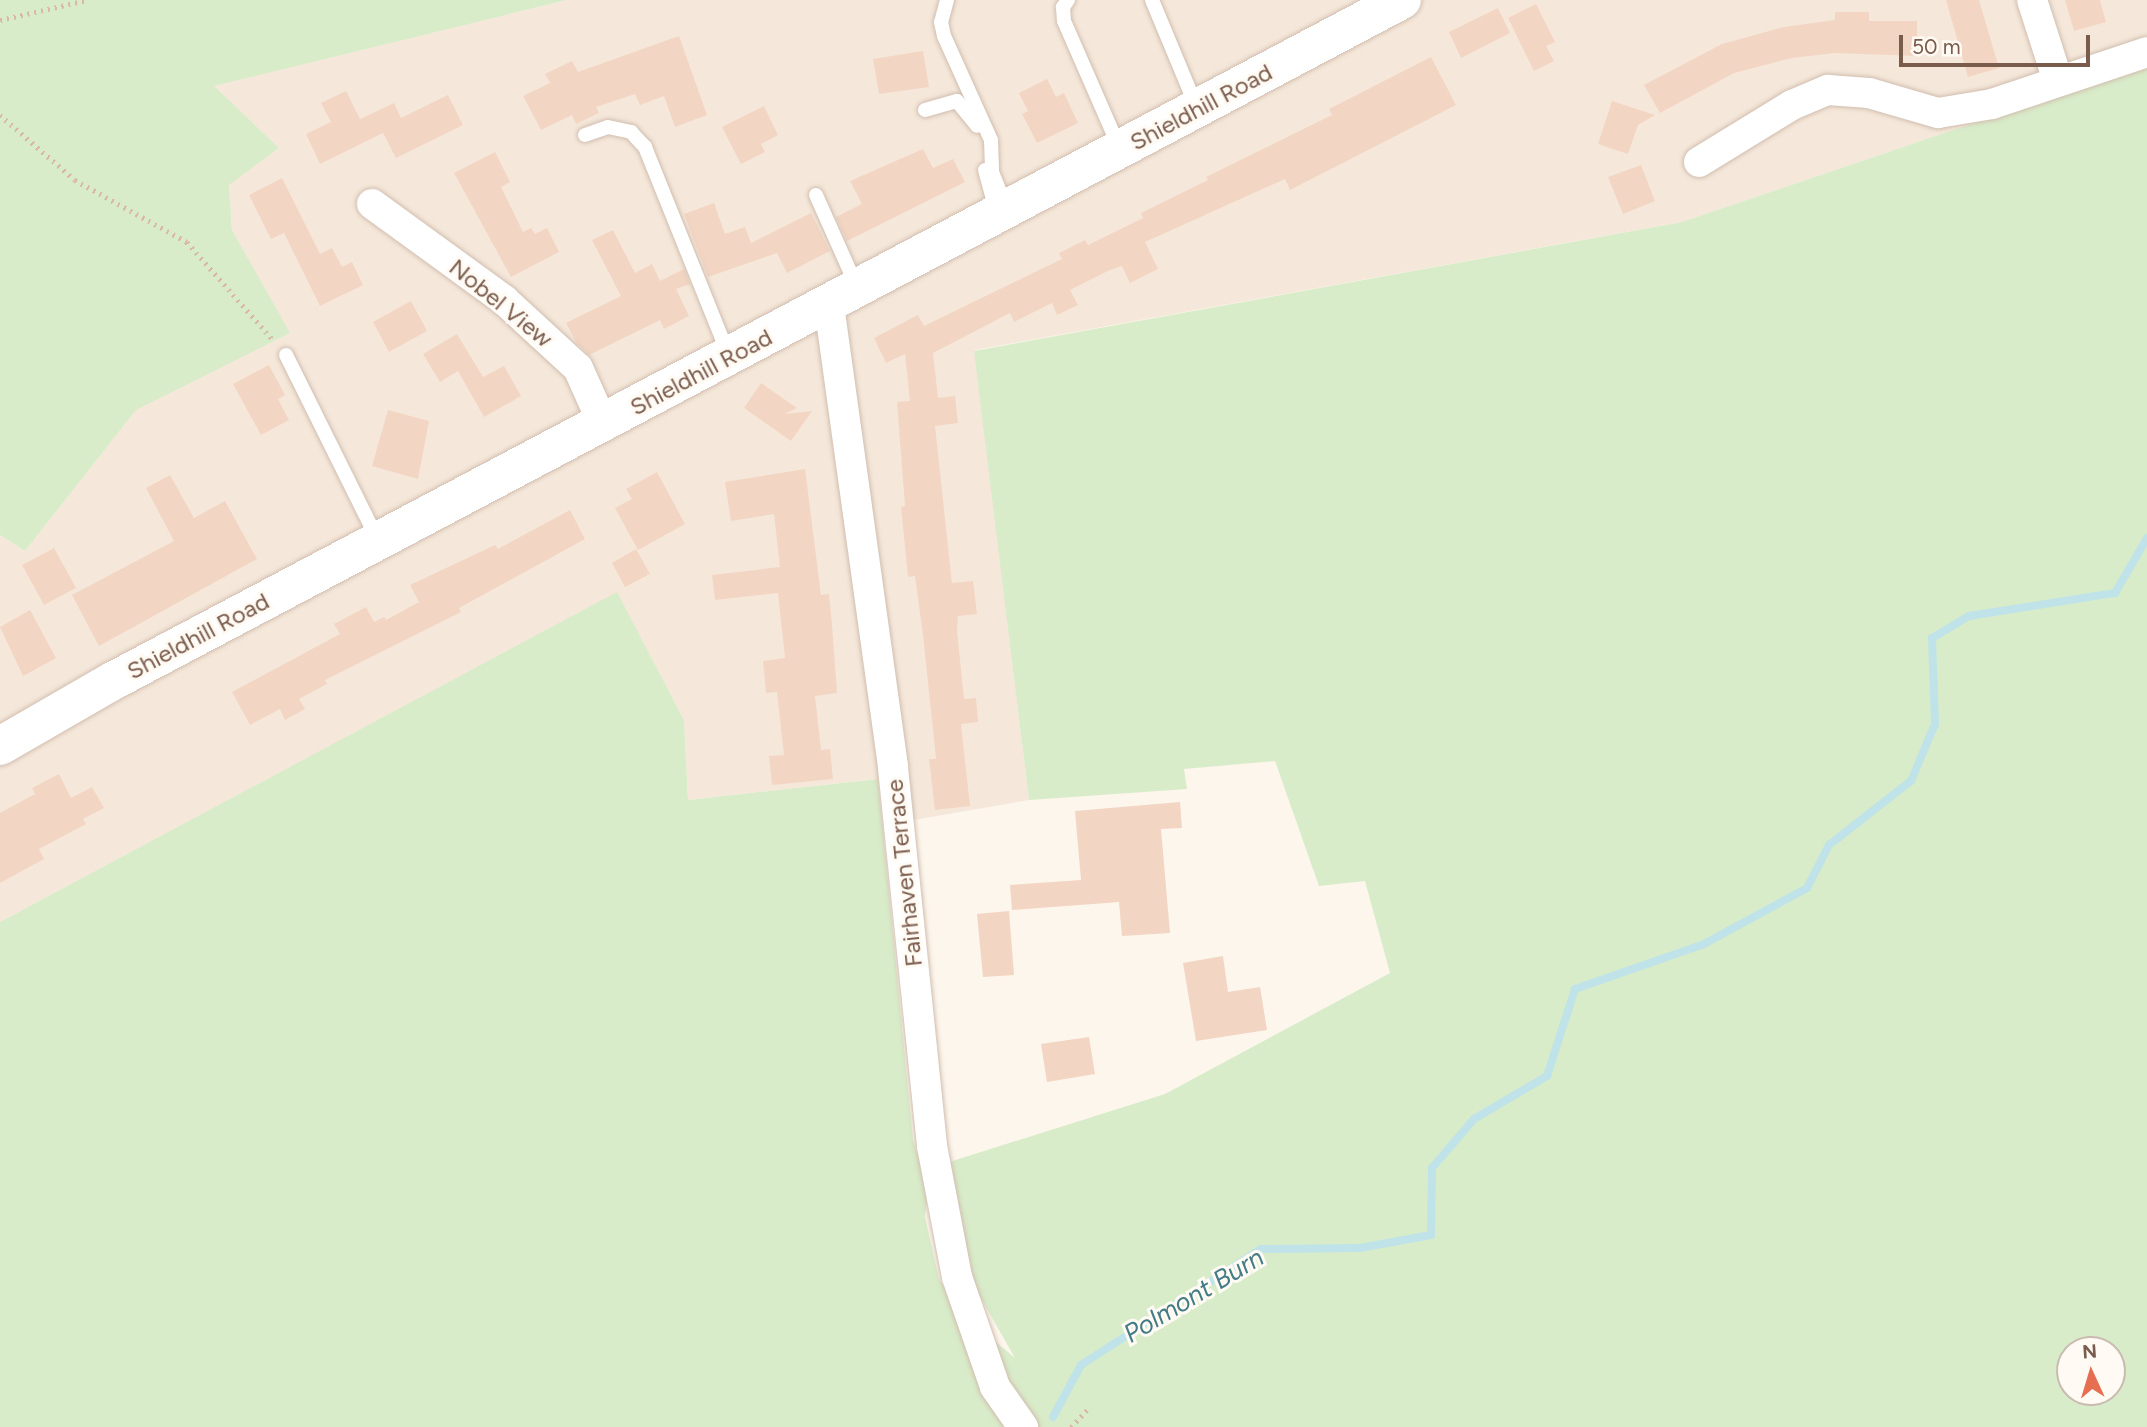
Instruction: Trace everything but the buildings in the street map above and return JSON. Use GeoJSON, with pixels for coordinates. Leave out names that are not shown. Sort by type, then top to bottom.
{"type":"FeatureCollection","features":[{"type":"Feature","properties":{"kind":"main road","name":"Shieldhill Road"},"geometry":{"type":"LineString","coordinates":[[0,746],[111,682],[844,297],[1400,0]]}},
{"type":"Feature","properties":{"kind":"street"},"geometry":{"type":"LineString","coordinates":[[2032,0],[2058,81]]}},
{"type":"Feature","properties":{"kind":"street"},"geometry":{"type":"LineString","coordinates":[[1699,162],[1792,105],[1828,90],[1869,93],[1938,113],[1992,104],[2147,52]]}},
{"type":"Feature","properties":{"kind":"street","name":"Nobel View"},"geometry":{"type":"LineString","coordinates":[[372,204],[504,300],[578,368],[603,424]]}},
{"type":"Feature","properties":{"kind":"street","name":"Fairhaven Terrace"},"geometry":{"type":"LineString","coordinates":[[844,297],[932,1146],[957,1277],[995,1387],[1023,1427]]}},
{"type":"Feature","properties":{"kind":"lane"},"geometry":{"type":"LineString","coordinates":[[947,0],[941,22],[944,36],[990,140],[992,172],[1002,213]]}},
{"type":"Feature","properties":{"kind":"lane"},"geometry":{"type":"LineString","coordinates":[[1068,0],[1063,7],[1064,21],[1121,150]]}},
{"type":"Feature","properties":{"kind":"lane"},"geometry":{"type":"LineString","coordinates":[[1152,0],[1197,109]]}},
{"type":"Feature","properties":{"kind":"lane"},"geometry":{"type":"LineString","coordinates":[[925,110],[957,101],[970,113],[980,130],[987,184],[1002,213]]}},
{"type":"Feature","properties":{"kind":"lane"},"geometry":{"type":"LineString","coordinates":[[585,135],[608,127],[631,132],[645,147],[730,357]]}},
{"type":"Feature","properties":{"kind":"lane"},"geometry":{"type":"LineString","coordinates":[[816,195],[844,297]]}},
{"type":"Feature","properties":{"kind":"lane"},"geometry":{"type":"LineString","coordinates":[[286,355],[379,541]]}},
{"type":"Feature","properties":{"kind":"path"},"geometry":{"type":"LineString","coordinates":[[0,20],[87,0]]}},
{"type":"Feature","properties":{"kind":"path"},"geometry":{"type":"LineString","coordinates":[[0,115],[75,180],[187,242],[286,355]]}},
{"type":"Feature","properties":{"kind":"path"},"geometry":{"type":"LineString","coordinates":[[1071,1427],[1089,1408]]}},
{"type":"Feature","properties":{"kind":"shaded area"},"geometry":{"type":"Polygon","coordinates":[[[567,0],[2147,0],[2147,64],[1682,222],[975,350],[1029,800],[908,821],[904,776],[688,800],[684,720],[617,593],[0,922],[0,535],[25,551],[136,410],[289,333],[232,230],[229,184],[279,148],[213,86],[567,0]]]}},
{"type":"Feature","properties":{"kind":"green space"},"geometry":{"type":"Polygon","coordinates":[[[0,0],[567,0],[214,86],[279,148],[229,185],[232,230],[290,333],[136,410],[25,551],[0,535],[0,0]]]}},
{"type":"Feature","properties":{"kind":"green space"},"geometry":{"type":"Polygon","coordinates":[[[2147,64],[2147,1427],[0,1427],[0,922],[617,592],[684,720],[688,800],[878,779],[913,1140],[928,1192],[925,1217],[939,1279],[958,1310],[1015,1358],[971,1281],[946,1163],[1165,1094],[1390,973],[1365,881],[1319,886],[1275,761],[1184,769],[1187,789],[1029,800],[974,351],[1682,222],[2147,64]]]}},
{"type":"Feature","properties":{"kind":"waterway","name":"Polmont Burn"},"geometry":{"type":"LineString","coordinates":[[1053,1417],[1081,1365],[1261,1249],[1360,1248],[1431,1235],[1432,1168],[1474,1119],[1547,1076],[1575,989],[1704,944],[1807,888],[1829,845],[1911,781],[1935,724],[1932,638],[1969,616],[2115,593],[2147,538]]}}]}
